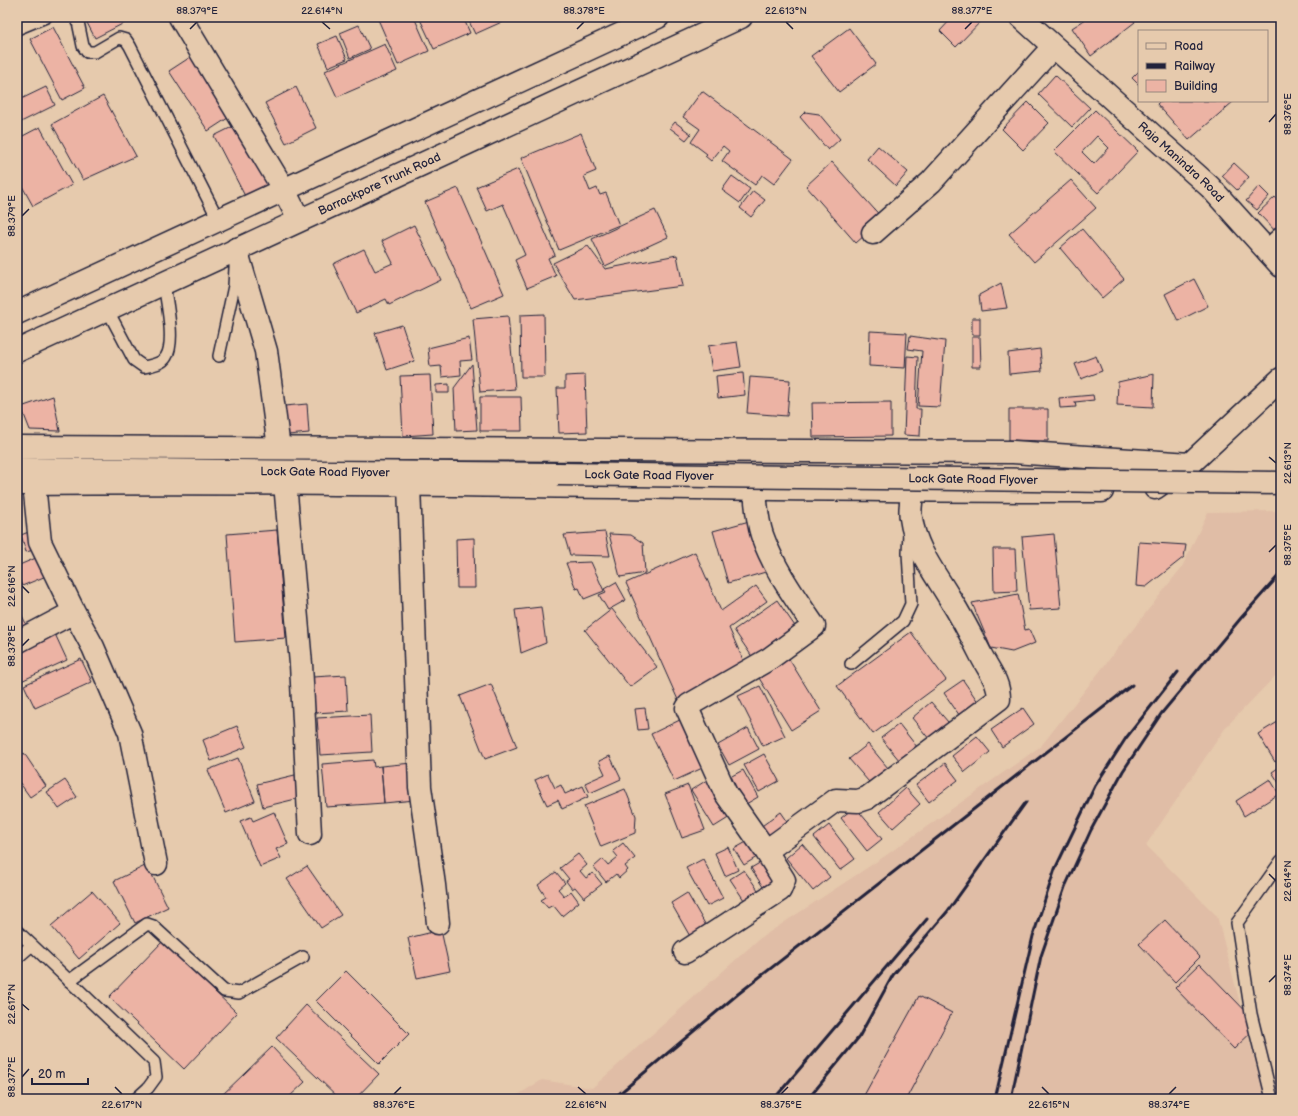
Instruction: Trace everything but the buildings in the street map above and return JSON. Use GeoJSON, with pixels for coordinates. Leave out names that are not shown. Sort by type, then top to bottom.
{"type":"FeatureCollection","features":[{"type":"Feature","properties":{"kind":"street"},"geometry":{"type":"LineString","coordinates":[[180,17],[284,190],[299,220]]}},
{"type":"Feature","properties":{"kind":"street"},"geometry":{"type":"LineString","coordinates":[[17,313],[658,17]]}},
{"type":"Feature","properties":{"kind":"street","name":"Barrackpore Trunk Road"},"geometry":{"type":"LineString","coordinates":[[17,351],[741,17]]}},
{"type":"Feature","properties":{"kind":"street","name":"Raja Manindra Road"},"geometry":{"type":"LineString","coordinates":[[1021,17],[1210,187],[1277,252]]}},
{"type":"Feature","properties":{"kind":"street"},"geometry":{"type":"LineString","coordinates":[[873,233],[931,182],[1053,47]]}},
{"type":"Feature","properties":{"kind":"street"},"geometry":{"type":"LineString","coordinates":[[236,249],[266,351],[278,448]]}},
{"type":"Feature","properties":{"kind":"street"},"geometry":{"type":"LineString","coordinates":[[156,864],[130,733],[93,647],[40,542],[26,484],[285,483],[912,491],[1150,491],[1190,464],[1281,379]]}},
{"type":"Feature","properties":{"kind":"street"},"geometry":{"type":"LineString","coordinates":[[17,447],[1013,452],[1190,464]]}},
{"type":"Feature","properties":{"kind":"street","name":"Lock Gate Road Flyover"},"geometry":{"type":"LineString","coordinates":[[17,469],[647,474],[1281,483]]}},
{"type":"Feature","properties":{"kind":"street"},"geometry":{"type":"LineString","coordinates":[[285,483],[301,664],[310,834]]}},
{"type":"Feature","properties":{"kind":"street"},"geometry":{"type":"LineString","coordinates":[[409,485],[420,787],[438,923]]}},
{"type":"Feature","properties":{"kind":"street"},"geometry":{"type":"LineString","coordinates":[[685,952],[780,890],[784,880],[766,851],[726,794],[687,708],[689,705],[769,659],[814,626],[788,587],[762,536],[755,489]]}},
{"type":"Feature","properties":{"kind":"street"},"geometry":{"type":"LineString","coordinates":[[766,851],[836,800],[858,801],[867,798],[999,699],[999,688],[970,631],[936,576],[915,538],[910,517],[912,491]]}},
{"type":"Feature","properties":{"kind":"street"},"geometry":{"type":"LineString","coordinates":[[17,642],[74,612]]}},
{"type":"Feature","properties":{"kind":"lane"},"geometry":{"type":"LineString","coordinates":[[17,29],[46,17]]}},
{"type":"Feature","properties":{"kind":"lane"},"geometry":{"type":"LineString","coordinates":[[77,17],[83,46],[87,52],[95,52],[119,38],[126,40],[218,219]]}},
{"type":"Feature","properties":{"kind":"lane"},"geometry":{"type":"LineString","coordinates":[[219,356],[234,286],[236,249]]}},
{"type":"Feature","properties":{"kind":"lane"},"geometry":{"type":"LineString","coordinates":[[107,309],[134,360],[144,367],[156,365],[166,357],[171,342],[164,282]]}},
{"type":"Feature","properties":{"kind":"lane"},"geometry":{"type":"LineString","coordinates":[[851,664],[903,621],[911,604],[908,553],[910,517]]}},
{"type":"Feature","properties":{"kind":"lane"},"geometry":{"type":"LineString","coordinates":[[1272,1099],[1251,1014],[1237,923],[1281,861]]}},
{"type":"Feature","properties":{"kind":"lane"},"geometry":{"type":"LineString","coordinates":[[69,981],[147,924],[153,926],[224,990],[230,993],[238,993],[303,957]]}},
{"type":"Feature","properties":{"kind":"lane"},"geometry":{"type":"LineString","coordinates":[[17,931],[154,1062],[156,1077],[148,1088],[136,1099]]}},
{"type":"Feature","properties":{"kind":"lane"},"geometry":{"type":"LineString","coordinates":[[17,958],[32,945]]}},
{"type":"Feature","properties":{"kind":"shaded area"},"geometry":{"type":"Polygon","coordinates":[[[1281,511],[1281,670],[1226,727],[1146,845],[1217,916],[1265,1099],[511,1099],[542,1080],[592,1088],[759,939],[885,856],[1041,746],[1182,567],[1208,512],[1281,511]]]}},
{"type":"Feature","properties":{"kind":"railway"},"geometry":{"type":"LineString","coordinates":[[1011,1099],[1041,956],[1065,887],[1091,830],[1123,771],[1161,714],[1241,618],[1281,573]]}},
{"type":"Feature","properties":{"kind":"railway"},"geometry":{"type":"LineString","coordinates":[[995,1099],[1033,936],[1055,869],[1095,786],[1126,738],[1178,672]]}},
{"type":"Feature","properties":{"kind":"railway"},"geometry":{"type":"LineString","coordinates":[[613,1099],[738,994],[1132,685]]}},
{"type":"Feature","properties":{"kind":"railway"},"geometry":{"type":"LineString","coordinates":[[808,1099],[859,1037],[893,975],[947,912],[1026,802]]}},
{"type":"Feature","properties":{"kind":"railway"},"geometry":{"type":"LineString","coordinates":[[774,1099],[927,919]]}}]}
